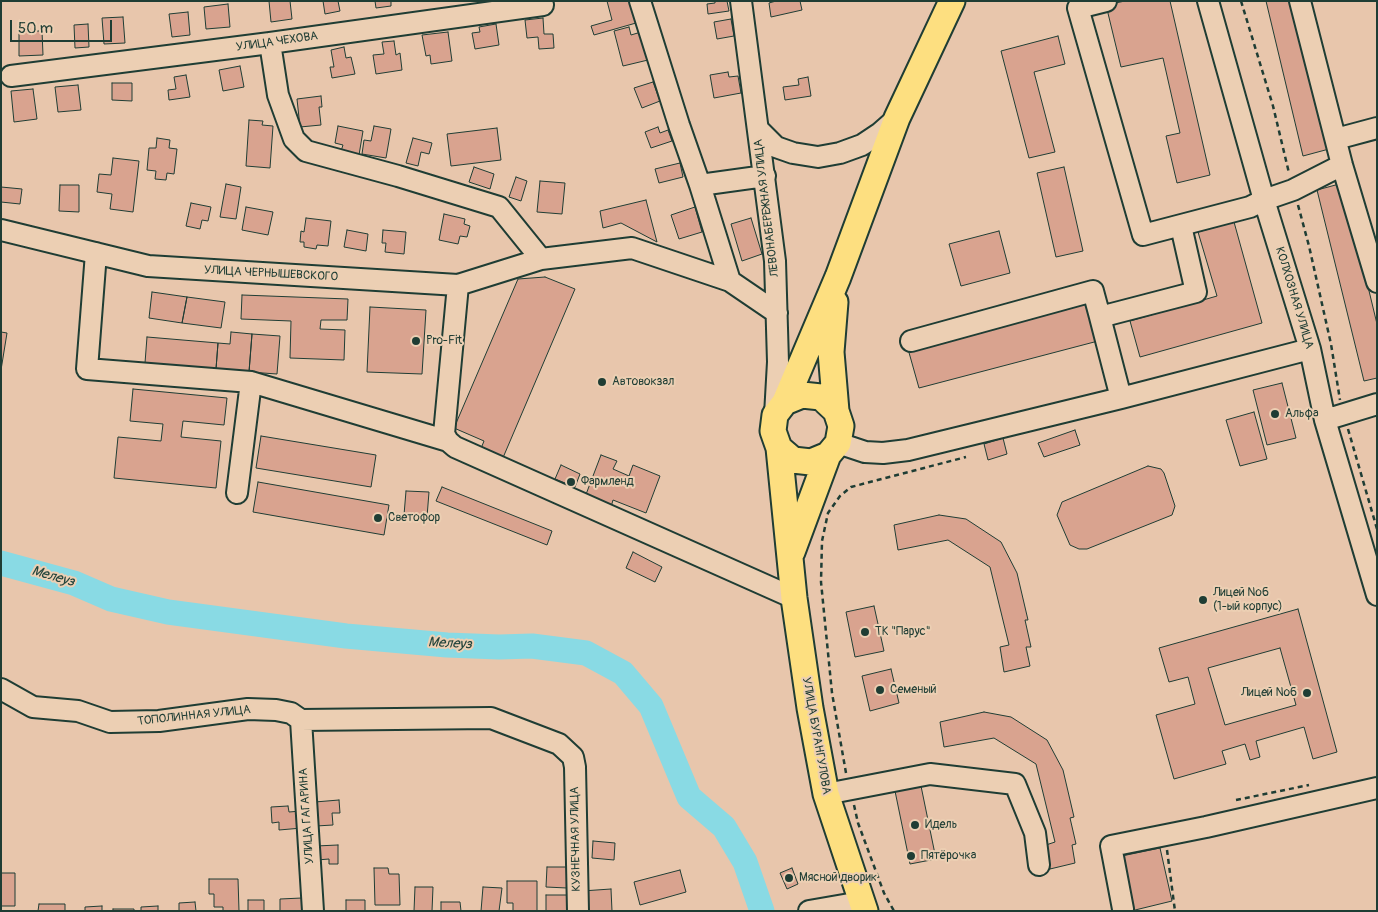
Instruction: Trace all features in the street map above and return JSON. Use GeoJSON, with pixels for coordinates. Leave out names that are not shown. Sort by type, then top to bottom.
{"type":"FeatureCollection","features":[{"type":"Feature","properties":{"kind":"main road"},"geometry":{"type":"LineString","coordinates":[[838,277],[897,118],[952,1]]}},
{"type":"Feature","properties":{"kind":"main road","name":"УЛИЦА БУРАНГУЛОВА"},"geometry":{"type":"LineString","coordinates":[[838,277],[780,409],[773,431],[779,448],[794,598],[810,708],[838,792],[863,906]]}},
{"type":"Feature","properties":{"kind":"main road","name":"УЛИЦА БУРАНГУЛОВА"},"geometry":{"type":"LineString","coordinates":[[791,557],[841,426],[836,411],[830,352],[838,277]]}},
{"type":"Feature","properties":{"kind":"main road"},"geometry":{"type":"LineString","coordinates":[[780,409],[802,395],[821,397],[836,411]]}},
{"type":"Feature","properties":{"kind":"main road"},"geometry":{"type":"LineString","coordinates":[[779,448],[793,460],[811,462],[833,449]]}},
{"type":"Feature","properties":{"kind":"street"},"geometry":{"type":"LineString","coordinates":[[640,1],[730,281]]}},
{"type":"Feature","properties":{"kind":"street","name":"ЛЕВОНАБЕРЕЖНАЯ УЛИЦА"},"geometry":{"type":"LineString","coordinates":[[741,1],[775,261],[780,409]]}},
{"type":"Feature","properties":{"kind":"street"},"geometry":{"type":"LineString","coordinates":[[1106,1],[1078,8],[1143,235],[1250,207],[1293,190],[1342,165]]}},
{"type":"Feature","properties":{"kind":"street","name":"КОЛХОЗНАЯ УЛИЦА"},"geometry":{"type":"LineString","coordinates":[[1208,1],[1264,200],[1310,349],[1334,417],[1377,595]]}},
{"type":"Feature","properties":{"kind":"street"},"geometry":{"type":"LineString","coordinates":[[1300,1],[1342,165],[1377,282]]}},
{"type":"Feature","properties":{"kind":"street","name":"УЛИЦА ЧЕХОВА"},"geometry":{"type":"LineString","coordinates":[[11,76],[270,43],[543,5]]}},
{"type":"Feature","properties":{"kind":"street"},"geometry":{"type":"LineString","coordinates":[[270,43],[278,95],[294,139],[306,151],[398,176],[499,207],[541,259]]}},
{"type":"Feature","properties":{"kind":"street"},"geometry":{"type":"LineString","coordinates":[[758,129],[776,147],[793,154],[818,156],[840,153],[862,145],[897,118]]}},
{"type":"Feature","properties":{"kind":"street"},"geometry":{"type":"LineString","coordinates":[[1336,139],[1377,128]]}},
{"type":"Feature","properties":{"kind":"street"},"geometry":{"type":"LineString","coordinates":[[700,185],[765,176]]}},
{"type":"Feature","properties":{"kind":"street"},"geometry":{"type":"LineString","coordinates":[[1100,318],[1196,292],[1180,226]]}},
{"type":"Feature","properties":{"kind":"street","name":"УЛИЦА ЧЕРНЫШЕВСКОГО"},"geometry":{"type":"LineString","coordinates":[[1,230],[148,266],[458,285],[541,259],[632,248],[730,281],[777,312]]}},
{"type":"Feature","properties":{"kind":"street"},"geometry":{"type":"LineString","coordinates":[[96,254],[87,369],[251,382],[448,441]]}},
{"type":"Feature","properties":{"kind":"street"},"geometry":{"type":"LineString","coordinates":[[458,285],[444,434],[448,441],[455,447],[794,598]]}},
{"type":"Feature","properties":{"kind":"street"},"geometry":{"type":"LineString","coordinates":[[911,341],[1093,292],[1121,398]]}},
{"type":"Feature","properties":{"kind":"street"},"geometry":{"type":"LineString","coordinates":[[833,449],[882,453],[908,450],[1310,349]]}},
{"type":"Feature","properties":{"kind":"street"},"geometry":{"type":"LineString","coordinates":[[237,493],[251,382]]}},
{"type":"Feature","properties":{"kind":"street"},"geometry":{"type":"LineString","coordinates":[[1334,417],[1377,404]]}},
{"type":"Feature","properties":{"kind":"street","name":"ТОПОЛИННАЯ УЛИЦА"},"geometry":{"type":"LineString","coordinates":[[1,689],[33,707],[78,711],[110,722],[160,721],[248,709],[276,710],[292,713],[301,720]]}},
{"type":"Feature","properties":{"kind":"street","name":"КУЗНЕЧНАЯ УЛИЦА"},"geometry":{"type":"LineString","coordinates":[[301,720],[491,718],[559,744],[573,757],[575,767],[578,911]]}},
{"type":"Feature","properties":{"kind":"street","name":"УЛИЦА ГАГАРИНА"},"geometry":{"type":"LineString","coordinates":[[301,720],[313,911]]}},
{"type":"Feature","properties":{"kind":"street"},"geometry":{"type":"LineString","coordinates":[[838,792],[930,774],[1015,784],[1035,833],[1039,865]]}},
{"type":"Feature","properties":{"kind":"street"},"geometry":{"type":"LineString","coordinates":[[1123,909],[1110,846],[1165,836],[1377,788]]}},
{"type":"Feature","properties":{"kind":"street"},"geometry":{"type":"LineString","coordinates":[[809,911],[863,906]]}},
{"type":"Feature","properties":{"kind":"path"},"geometry":{"type":"LineString","coordinates":[[1241,1],[1273,106],[1293,190],[1309,246],[1331,344],[1334,417],[1364,482],[1377,529]]}},
{"type":"Feature","properties":{"kind":"path"},"geometry":{"type":"LineString","coordinates":[[894,911],[884,893],[858,823],[838,792],[832,693],[821,582],[822,542],[828,513],[840,496],[851,487],[966,457]]}},
{"type":"Feature","properties":{"kind":"path"},"geometry":{"type":"LineString","coordinates":[[1236,800],[1311,784]]}},
{"type":"Feature","properties":{"kind":"path"},"geometry":{"type":"LineString","coordinates":[[1165,836],[1175,911]]}},
{"type":"Feature","properties":{"kind":"building"},"geometry":{"type":"Polygon","coordinates":[[[269,1],[290,1],[292,19],[271,22],[269,1]]]}},
{"type":"Feature","properties":{"kind":"building"},"geometry":{"type":"Polygon","coordinates":[[[323,1],[338,1],[340,11],[325,14],[323,1]]]}},
{"type":"Feature","properties":{"kind":"building"},"geometry":{"type":"Polygon","coordinates":[[[375,1],[391,1],[391,6],[376,8],[375,1]]]}},
{"type":"Feature","properties":{"kind":"building"},"geometry":{"type":"Polygon","coordinates":[[[607,1],[629,1],[636,23],[594,35],[591,26],[612,20],[607,1]]]}},
{"type":"Feature","properties":{"kind":"building"},"geometry":{"type":"Polygon","coordinates":[[[715,1],[727,1],[729,11],[708,14],[707,4],[715,3],[715,1]]]}},
{"type":"Feature","properties":{"kind":"building"},"geometry":{"type":"Polygon","coordinates":[[[776,1],[800,1],[802,10],[771,17],[769,3],[776,1]]]}},
{"type":"Feature","properties":{"kind":"building"},"geometry":{"type":"Polygon","coordinates":[[[1125,1],[1170,1],[1210,175],[1177,183],[1166,136],[1180,133],[1163,58],[1121,67],[1106,5],[1125,1]]]}},
{"type":"Feature","properties":{"kind":"building"},"geometry":{"type":"Polygon","coordinates":[[[1266,1],[1292,1],[1329,149],[1303,156],[1266,1]]]}},
{"type":"Feature","properties":{"kind":"building"},"geometry":{"type":"Polygon","coordinates":[[[228,4],[230,27],[206,29],[204,7],[228,4]]]}},
{"type":"Feature","properties":{"kind":"building"},"geometry":{"type":"Polygon","coordinates":[[[188,12],[190,35],[172,37],[169,14],[188,12]]]}},
{"type":"Feature","properties":{"kind":"building"},"geometry":{"type":"Polygon","coordinates":[[[123,17],[125,43],[104,44],[102,18],[123,17]]]}},
{"type":"Feature","properties":{"kind":"building"},"geometry":{"type":"Polygon","coordinates":[[[543,18],[544,34],[553,34],[554,48],[539,49],[538,37],[527,38],[525,20],[543,18]]]}},
{"type":"Feature","properties":{"kind":"building"},"geometry":{"type":"Polygon","coordinates":[[[731,19],[734,36],[717,39],[714,22],[731,19]]]}},
{"type":"Feature","properties":{"kind":"building"},"geometry":{"type":"Polygon","coordinates":[[[19,24],[29,24],[30,31],[42,31],[43,55],[19,56],[19,24]]]}},
{"type":"Feature","properties":{"kind":"building"},"geometry":{"type":"Polygon","coordinates":[[[88,24],[89,47],[75,48],[74,25],[88,24]]]}},
{"type":"Feature","properties":{"kind":"building"},"geometry":{"type":"Polygon","coordinates":[[[496,24],[499,45],[475,49],[472,33],[480,32],[479,27],[496,24]]]}},
{"type":"Feature","properties":{"kind":"building"},"geometry":{"type":"Polygon","coordinates":[[[629,27],[631,35],[641,32],[648,60],[623,66],[614,31],[629,27]]]}},
{"type":"Feature","properties":{"kind":"building"},"geometry":{"type":"Polygon","coordinates":[[[448,32],[452,61],[431,64],[430,55],[426,56],[422,35],[448,32]]]}},
{"type":"Feature","properties":{"kind":"building"},"geometry":{"type":"Polygon","coordinates":[[[1058,36],[1065,64],[1034,72],[1055,152],[1029,158],[1001,51],[1058,36]]]}},
{"type":"Feature","properties":{"kind":"building"},"geometry":{"type":"Polygon","coordinates":[[[394,41],[396,55],[400,53],[402,70],[376,74],[373,55],[384,54],[382,42],[394,41]]]}},
{"type":"Feature","properties":{"kind":"building"},"geometry":{"type":"Polygon","coordinates":[[[344,47],[346,58],[351,57],[355,74],[332,78],[330,67],[334,67],[331,50],[344,47]]]}},
{"type":"Feature","properties":{"kind":"building"},"geometry":{"type":"Polygon","coordinates":[[[240,66],[244,87],[223,91],[219,70],[240,66]]]}},
{"type":"Feature","properties":{"kind":"building"},"geometry":{"type":"Polygon","coordinates":[[[728,72],[729,77],[738,76],[741,93],[714,98],[710,75],[728,72]]]}},
{"type":"Feature","properties":{"kind":"building"},"geometry":{"type":"Polygon","coordinates":[[[186,75],[190,97],[169,100],[168,90],[176,89],[174,77],[186,75]]]}},
{"type":"Feature","properties":{"kind":"building"},"geometry":{"type":"Polygon","coordinates":[[[808,77],[811,96],[785,100],[783,87],[799,85],[798,79],[808,77]]]}},
{"type":"Feature","properties":{"kind":"building"},"geometry":{"type":"Polygon","coordinates":[[[653,82],[660,101],[642,108],[634,88],[653,82]]]}},
{"type":"Feature","properties":{"kind":"building"},"geometry":{"type":"Polygon","coordinates":[[[112,83],[132,83],[132,101],[112,100],[112,83]]]}},
{"type":"Feature","properties":{"kind":"building"},"geometry":{"type":"Polygon","coordinates":[[[78,85],[81,110],[58,112],[55,87],[78,85]]]}},
{"type":"Feature","properties":{"kind":"building"},"geometry":{"type":"Polygon","coordinates":[[[33,89],[37,119],[14,122],[11,91],[33,89]]]}},
{"type":"Feature","properties":{"kind":"building"},"geometry":{"type":"Polygon","coordinates":[[[321,96],[322,107],[319,107],[321,125],[300,127],[297,99],[321,96]]]}},
{"type":"Feature","properties":{"kind":"building"},"geometry":{"type":"Polygon","coordinates":[[[249,120],[263,121],[262,125],[273,126],[270,168],[246,166],[249,120]]]}},
{"type":"Feature","properties":{"kind":"building"},"geometry":{"type":"Polygon","coordinates":[[[338,126],[363,131],[359,155],[341,151],[343,145],[335,143],[338,126]]]}},
{"type":"Feature","properties":{"kind":"building"},"geometry":{"type":"Polygon","coordinates":[[[374,126],[391,129],[386,158],[362,154],[364,140],[371,141],[374,126]]]}},
{"type":"Feature","properties":{"kind":"building"},"geometry":{"type":"Polygon","coordinates":[[[658,127],[660,133],[668,130],[672,141],[651,148],[645,132],[658,127]]]}},
{"type":"Feature","properties":{"kind":"building"},"geometry":{"type":"Polygon","coordinates":[[[497,128],[501,160],[451,166],[447,134],[497,128]]]}},
{"type":"Feature","properties":{"kind":"building"},"geometry":{"type":"Polygon","coordinates":[[[157,138],[170,140],[169,148],[177,149],[174,174],[167,173],[166,180],[155,179],[156,171],[147,170],[149,148],[156,148],[157,138]]]}},
{"type":"Feature","properties":{"kind":"building"},"geometry":{"type":"Polygon","coordinates":[[[413,138],[432,143],[429,154],[421,152],[418,166],[406,163],[413,138]]]}},
{"type":"Feature","properties":{"kind":"building"},"geometry":{"type":"Polygon","coordinates":[[[113,158],[139,161],[133,212],[110,209],[112,194],[97,192],[99,174],[111,175],[113,158]]]}},
{"type":"Feature","properties":{"kind":"building"},"geometry":{"type":"Polygon","coordinates":[[[680,163],[683,177],[659,183],[655,169],[680,163]]]}},
{"type":"Feature","properties":{"kind":"building"},"geometry":{"type":"Polygon","coordinates":[[[474,167],[494,174],[490,189],[469,182],[474,167]]]}},
{"type":"Feature","properties":{"kind":"building"},"geometry":{"type":"Polygon","coordinates":[[[1064,167],[1083,251],[1056,257],[1037,173],[1064,167]]]}},
{"type":"Feature","properties":{"kind":"building"},"geometry":{"type":"Polygon","coordinates":[[[516,177],[527,181],[521,201],[509,197],[516,177]]]}},
{"type":"Feature","properties":{"kind":"building"},"geometry":{"type":"Polygon","coordinates":[[[540,181],[565,183],[562,214],[537,212],[540,181]]]}},
{"type":"Feature","properties":{"kind":"building"},"geometry":{"type":"Polygon","coordinates":[[[1343,183],[1377,324],[1377,378],[1364,381],[1317,190],[1343,183]]]}},
{"type":"Feature","properties":{"kind":"building"},"geometry":{"type":"Polygon","coordinates":[[[226,184],[241,187],[236,219],[220,217],[226,184]]]}},
{"type":"Feature","properties":{"kind":"building"},"geometry":{"type":"Polygon","coordinates":[[[60,185],[79,185],[79,212],[59,211],[60,185]]]}},
{"type":"Feature","properties":{"kind":"building"},"geometry":{"type":"Polygon","coordinates":[[[1,187],[22,189],[20,204],[1,202],[1,187]]]}},
{"type":"Feature","properties":{"kind":"building"},"geometry":{"type":"Polygon","coordinates":[[[646,200],[657,242],[621,223],[603,228],[600,211],[646,200]]]}},
{"type":"Feature","properties":{"kind":"building"},"geometry":{"type":"Polygon","coordinates":[[[191,203],[211,207],[208,221],[202,220],[200,229],[186,226],[191,203]]]}},
{"type":"Feature","properties":{"kind":"building"},"geometry":{"type":"Polygon","coordinates":[[[246,207],[273,212],[268,235],[242,230],[246,207]]]}},
{"type":"Feature","properties":{"kind":"building"},"geometry":{"type":"Polygon","coordinates":[[[695,207],[702,232],[679,239],[671,215],[695,207]]]}},
{"type":"Feature","properties":{"kind":"building"},"geometry":{"type":"Polygon","coordinates":[[[444,214],[465,219],[464,224],[470,226],[467,237],[460,236],[458,244],[439,240],[444,214]]]}},
{"type":"Feature","properties":{"kind":"building"},"geometry":{"type":"Polygon","coordinates":[[[306,218],[331,221],[328,246],[317,245],[316,249],[304,247],[304,242],[300,242],[301,231],[304,232],[306,218]]]}},
{"type":"Feature","properties":{"kind":"building"},"geometry":{"type":"Polygon","coordinates":[[[751,218],[762,254],[742,261],[731,224],[751,218]]]}},
{"type":"Feature","properties":{"kind":"building"},"geometry":{"type":"Polygon","coordinates":[[[1234,222],[1262,323],[1140,357],[1130,321],[1217,296],[1198,232],[1234,222]]]}},
{"type":"Feature","properties":{"kind":"building"},"geometry":{"type":"Polygon","coordinates":[[[347,230],[368,234],[366,251],[344,247],[347,230]]]}},
{"type":"Feature","properties":{"kind":"building"},"geometry":{"type":"Polygon","coordinates":[[[383,230],[406,232],[404,254],[385,252],[386,243],[382,243],[383,230]]]}},
{"type":"Feature","properties":{"kind":"building"},"geometry":{"type":"Polygon","coordinates":[[[999,231],[1010,273],[961,286],[949,244],[999,231]]]}},
{"type":"Feature","properties":{"kind":"building"},"geometry":{"type":"Polygon","coordinates":[[[545,277],[575,289],[502,460],[480,451],[484,441],[454,428],[518,279],[545,277]]]}},
{"type":"Feature","properties":{"kind":"building"},"geometry":{"type":"Polygon","coordinates":[[[152,292],[187,297],[182,323],[149,318],[152,292]]]}},
{"type":"Feature","properties":{"kind":"building"},"geometry":{"type":"Polygon","coordinates":[[[242,295],[348,299],[347,320],[321,320],[320,329],[345,330],[344,360],[290,358],[291,321],[241,319],[242,295]]]}},
{"type":"Feature","properties":{"kind":"building"},"geometry":{"type":"Polygon","coordinates":[[[187,297],[225,302],[221,328],[182,323],[187,297]]]}},
{"type":"Feature","properties":{"kind":"building"},"geometry":{"type":"Polygon","coordinates":[[[1088,301],[1098,341],[919,388],[908,349],[1088,301]]]}},
{"type":"Feature","properties":{"kind":"building"},"geometry":{"type":"Polygon","coordinates":[[[370,307],[426,310],[422,374],[367,372],[370,307]]]}},
{"type":"Feature","properties":{"kind":"building"},"geometry":{"type":"Polygon","coordinates":[[[1,332],[7,333],[1,370],[1,332]]]}},
{"type":"Feature","properties":{"kind":"building"},"geometry":{"type":"Polygon","coordinates":[[[231,332],[252,334],[249,372],[216,369],[218,343],[230,344],[231,332]]]}},
{"type":"Feature","properties":{"kind":"building"},"geometry":{"type":"Polygon","coordinates":[[[252,334],[280,336],[277,374],[249,372],[252,334]]]}},
{"type":"Feature","properties":{"kind":"building"},"geometry":{"type":"Polygon","coordinates":[[[147,337],[218,343],[216,369],[145,363],[147,337]]]}},
{"type":"Feature","properties":{"kind":"building","name":"Альфа"},"geometry":{"type":"Polygon","coordinates":[[[1282,383],[1296,438],[1267,445],[1253,390],[1282,383]]]}},
{"type":"Feature","properties":{"kind":"building"},"geometry":{"type":"Polygon","coordinates":[[[133,389],[227,398],[224,425],[183,421],[181,437],[221,441],[216,488],[114,478],[118,437],[161,441],[163,424],[130,421],[133,389]]]}},
{"type":"Feature","properties":{"kind":"building"},"geometry":{"type":"Polygon","coordinates":[[[1254,412],[1267,459],[1240,466],[1226,420],[1254,412]]]}},
{"type":"Feature","properties":{"kind":"building"},"geometry":{"type":"Polygon","coordinates":[[[1075,430],[1080,445],[1044,457],[1038,443],[1075,430]]]}},
{"type":"Feature","properties":{"kind":"building"},"geometry":{"type":"Polygon","coordinates":[[[261,436],[376,455],[371,487],[256,468],[261,436]]]}},
{"type":"Feature","properties":{"kind":"building"},"geometry":{"type":"Polygon","coordinates":[[[1003,438],[1007,454],[988,460],[984,444],[1003,438]]]}},
{"type":"Feature","properties":{"kind":"building"},"geometry":{"type":"Polygon","coordinates":[[[601,455],[617,461],[613,469],[629,476],[633,465],[660,476],[646,513],[613,500],[611,507],[585,497],[601,455]]]}},
{"type":"Feature","properties":{"kind":"building"},"geometry":{"type":"Polygon","coordinates":[[[561,465],[580,474],[575,487],[555,479],[561,465]]]}},
{"type":"Feature","properties":{"kind":"building"},"geometry":{"type":"Polygon","coordinates":[[[1148,466],[1161,469],[1164,473],[1175,506],[1172,515],[1087,549],[1079,549],[1070,545],[1057,515],[1062,502],[1148,466]]]}},
{"type":"Feature","properties":{"kind":"building"},"geometry":{"type":"Polygon","coordinates":[[[258,482],[389,505],[384,535],[253,512],[258,482]]]}},
{"type":"Feature","properties":{"kind":"building"},"geometry":{"type":"Polygon","coordinates":[[[442,487],[552,531],[547,545],[436,501],[442,487]]]}},
{"type":"Feature","properties":{"kind":"building"},"geometry":{"type":"Polygon","coordinates":[[[406,491],[429,492],[427,517],[404,515],[406,491]]]}},
{"type":"Feature","properties":{"kind":"building"},"geometry":{"type":"Polygon","coordinates":[[[939,515],[966,519],[1001,542],[1017,573],[1028,620],[1025,620],[1031,647],[1026,647],[1030,666],[1004,672],[1000,647],[1009,645],[990,567],[948,540],[898,550],[894,525],[939,515]]]}},
{"type":"Feature","properties":{"kind":"building"},"geometry":{"type":"Polygon","coordinates":[[[633,552],[662,567],[655,582],[626,568],[633,552]]]}},
{"type":"Feature","properties":{"kind":"building","name":"ТК \"Парус\""},"geometry":{"type":"Polygon","coordinates":[[[874,606],[884,651],[855,657],[846,612],[874,606]]]}},
{"type":"Feature","properties":{"kind":"building","name":"Лицей №6"},"geometry":{"type":"Polygon","coordinates":[[[1298,609],[1337,752],[1313,759],[1304,727],[1256,741],[1260,757],[1250,760],[1245,744],[1222,751],[1226,764],[1174,779],[1156,715],[1195,704],[1188,677],[1169,682],[1159,648],[1298,609]],[[1280,648],[1208,668],[1225,725],[1296,705],[1280,648]]]}},
{"type":"Feature","properties":{"kind":"building","name":"Семеный"},"geometry":{"type":"Polygon","coordinates":[[[891,669],[899,703],[870,711],[862,676],[891,669]]]}},
{"type":"Feature","properties":{"kind":"building"},"geometry":{"type":"Polygon","coordinates":[[[984,712],[1011,717],[1047,740],[1063,770],[1074,817],[1070,818],[1076,844],[1072,845],[1075,863],[1050,869],[1046,845],[1055,842],[1036,764],[994,738],[944,747],[940,722],[984,712]]]}},
{"type":"Feature","properties":{"kind":"building","name":"Идель"},"geometry":{"type":"Polygon","coordinates":[[[921,786],[936,859],[910,864],[895,791],[921,786]]]}},
{"type":"Feature","properties":{"kind":"building"},"geometry":{"type":"Polygon","coordinates":[[[339,800],[340,813],[332,813],[333,825],[316,826],[315,802],[339,800]]]}},
{"type":"Feature","properties":{"kind":"building"},"geometry":{"type":"Polygon","coordinates":[[[288,806],[289,812],[301,811],[302,828],[279,830],[279,822],[272,823],[271,807],[288,806]]]}},
{"type":"Feature","properties":{"kind":"building"},"geometry":{"type":"Polygon","coordinates":[[[593,841],[615,843],[614,860],[592,858],[593,841]]]}},
{"type":"Feature","properties":{"kind":"building"},"geometry":{"type":"Polygon","coordinates":[[[338,845],[338,864],[329,864],[329,859],[317,860],[316,846],[338,845]]]}},
{"type":"Feature","properties":{"kind":"building"},"geometry":{"type":"Polygon","coordinates":[[[1160,848],[1172,901],[1131,911],[1117,857],[1160,848]]]}},
{"type":"Feature","properties":{"kind":"building"},"geometry":{"type":"Polygon","coordinates":[[[547,867],[568,867],[567,888],[546,887],[547,867]]]}},
{"type":"Feature","properties":{"kind":"building"},"geometry":{"type":"Polygon","coordinates":[[[374,868],[388,868],[389,874],[399,874],[400,905],[375,905],[374,868]]]}},
{"type":"Feature","properties":{"kind":"building","name":"Мясной дворик"},"geometry":{"type":"Polygon","coordinates":[[[792,868],[798,884],[787,889],[780,873],[792,868]]]}},
{"type":"Feature","properties":{"kind":"building"},"geometry":{"type":"Polygon","coordinates":[[[680,870],[686,892],[640,905],[634,882],[680,870]]]}},
{"type":"Feature","properties":{"kind":"building"},"geometry":{"type":"Polygon","coordinates":[[[1,873],[15,873],[15,906],[1,906],[1,873]]]}},
{"type":"Feature","properties":{"kind":"building"},"geometry":{"type":"Polygon","coordinates":[[[209,879],[238,879],[239,911],[223,911],[223,907],[214,907],[214,894],[209,894],[209,879]]]}},
{"type":"Feature","properties":{"kind":"building"},"geometry":{"type":"Polygon","coordinates":[[[507,881],[537,881],[537,911],[513,911],[513,903],[507,903],[507,881]]]}},
{"type":"Feature","properties":{"kind":"building"},"geometry":{"type":"Polygon","coordinates":[[[415,887],[433,887],[432,911],[414,911],[415,887]]]}},
{"type":"Feature","properties":{"kind":"building"},"geometry":{"type":"Polygon","coordinates":[[[483,887],[502,888],[499,911],[481,911],[483,887]]]}},
{"type":"Feature","properties":{"kind":"building"},"geometry":{"type":"Polygon","coordinates":[[[611,889],[612,911],[584,911],[582,891],[611,889]]]}},
{"type":"Feature","properties":{"kind":"building"},"geometry":{"type":"Polygon","coordinates":[[[546,895],[571,895],[571,911],[546,911],[546,895]]]}},
{"type":"Feature","properties":{"kind":"building"},"geometry":{"type":"Polygon","coordinates":[[[302,898],[303,911],[280,911],[280,899],[302,898]]]}},
{"type":"Feature","properties":{"kind":"building"},"geometry":{"type":"Polygon","coordinates":[[[248,900],[264,900],[264,911],[248,911],[248,900]]]}},
{"type":"Feature","properties":{"kind":"building"},"geometry":{"type":"Polygon","coordinates":[[[346,900],[365,900],[365,911],[346,911],[346,900]]]}},
{"type":"Feature","properties":{"kind":"building"},"geometry":{"type":"Polygon","coordinates":[[[195,902],[196,911],[179,911],[179,903],[195,902]]]}},
{"type":"Feature","properties":{"kind":"building"},"geometry":{"type":"Polygon","coordinates":[[[441,902],[460,902],[461,911],[441,911],[441,902]]]}},
{"type":"Feature","properties":{"kind":"building"},"geometry":{"type":"Polygon","coordinates":[[[39,904],[65,904],[65,911],[38,911],[39,904]]]}},
{"type":"Feature","properties":{"kind":"building"},"geometry":{"type":"Polygon","coordinates":[[[102,906],[102,911],[85,911],[85,907],[102,906]]]}},
{"type":"Feature","properties":{"kind":"building"},"geometry":{"type":"Polygon","coordinates":[[[158,906],[158,911],[141,911],[141,907],[158,906]]]}},
{"type":"Feature","properties":{"kind":"building"},"geometry":{"type":"Polygon","coordinates":[[[113,909],[134,909],[134,911],[113,911],[113,909]]]}},
{"type":"Feature","properties":{"kind":"waterway","name":"Мелеуз"},"geometry":{"type":"LineString","coordinates":[[1,563],[74,583],[111,599],[168,612],[346,636],[447,645],[532,646],[586,653],[623,673],[651,706],[689,797],[724,827],[745,862],[762,911]]}},
{"type":"Feature","properties":{"kind":"place","name":"Pro-Fit"},"geometry":{"type":"Point","coordinates":[416,341]}},
{"type":"Feature","properties":{"kind":"place","name":"Автовокзал"},"geometry":{"type":"Point","coordinates":[602,382]}},
{"type":"Feature","properties":{"kind":"place","name":"Альфа"},"geometry":{"type":"Point","coordinates":[1275,414]}},
{"type":"Feature","properties":{"kind":"place","name":"Фармленд"},"geometry":{"type":"Point","coordinates":[571,482]}},
{"type":"Feature","properties":{"kind":"place","name":"Светофор"},"geometry":{"type":"Point","coordinates":[378,518]}},
{"type":"Feature","properties":{"kind":"place","name":"Лицей №6 (1-ый корпус)"},"geometry":{"type":"Point","coordinates":[1203,600]}},
{"type":"Feature","properties":{"kind":"place","name":"ТК \"Парус\""},"geometry":{"type":"Point","coordinates":[865,632]}},
{"type":"Feature","properties":{"kind":"place","name":"Семеный"},"geometry":{"type":"Point","coordinates":[880,690]}},
{"type":"Feature","properties":{"kind":"place","name":"Лицей №6"},"geometry":{"type":"Point","coordinates":[1307,693]}},
{"type":"Feature","properties":{"kind":"place","name":"Идель"},"geometry":{"type":"Point","coordinates":[915,825]}},
{"type":"Feature","properties":{"kind":"place","name":"Пятёрочка"},"geometry":{"type":"Point","coordinates":[911,856]}},
{"type":"Feature","properties":{"kind":"place","name":"Мясной дворик"},"geometry":{"type":"Point","coordinates":[789,878]}}]}
